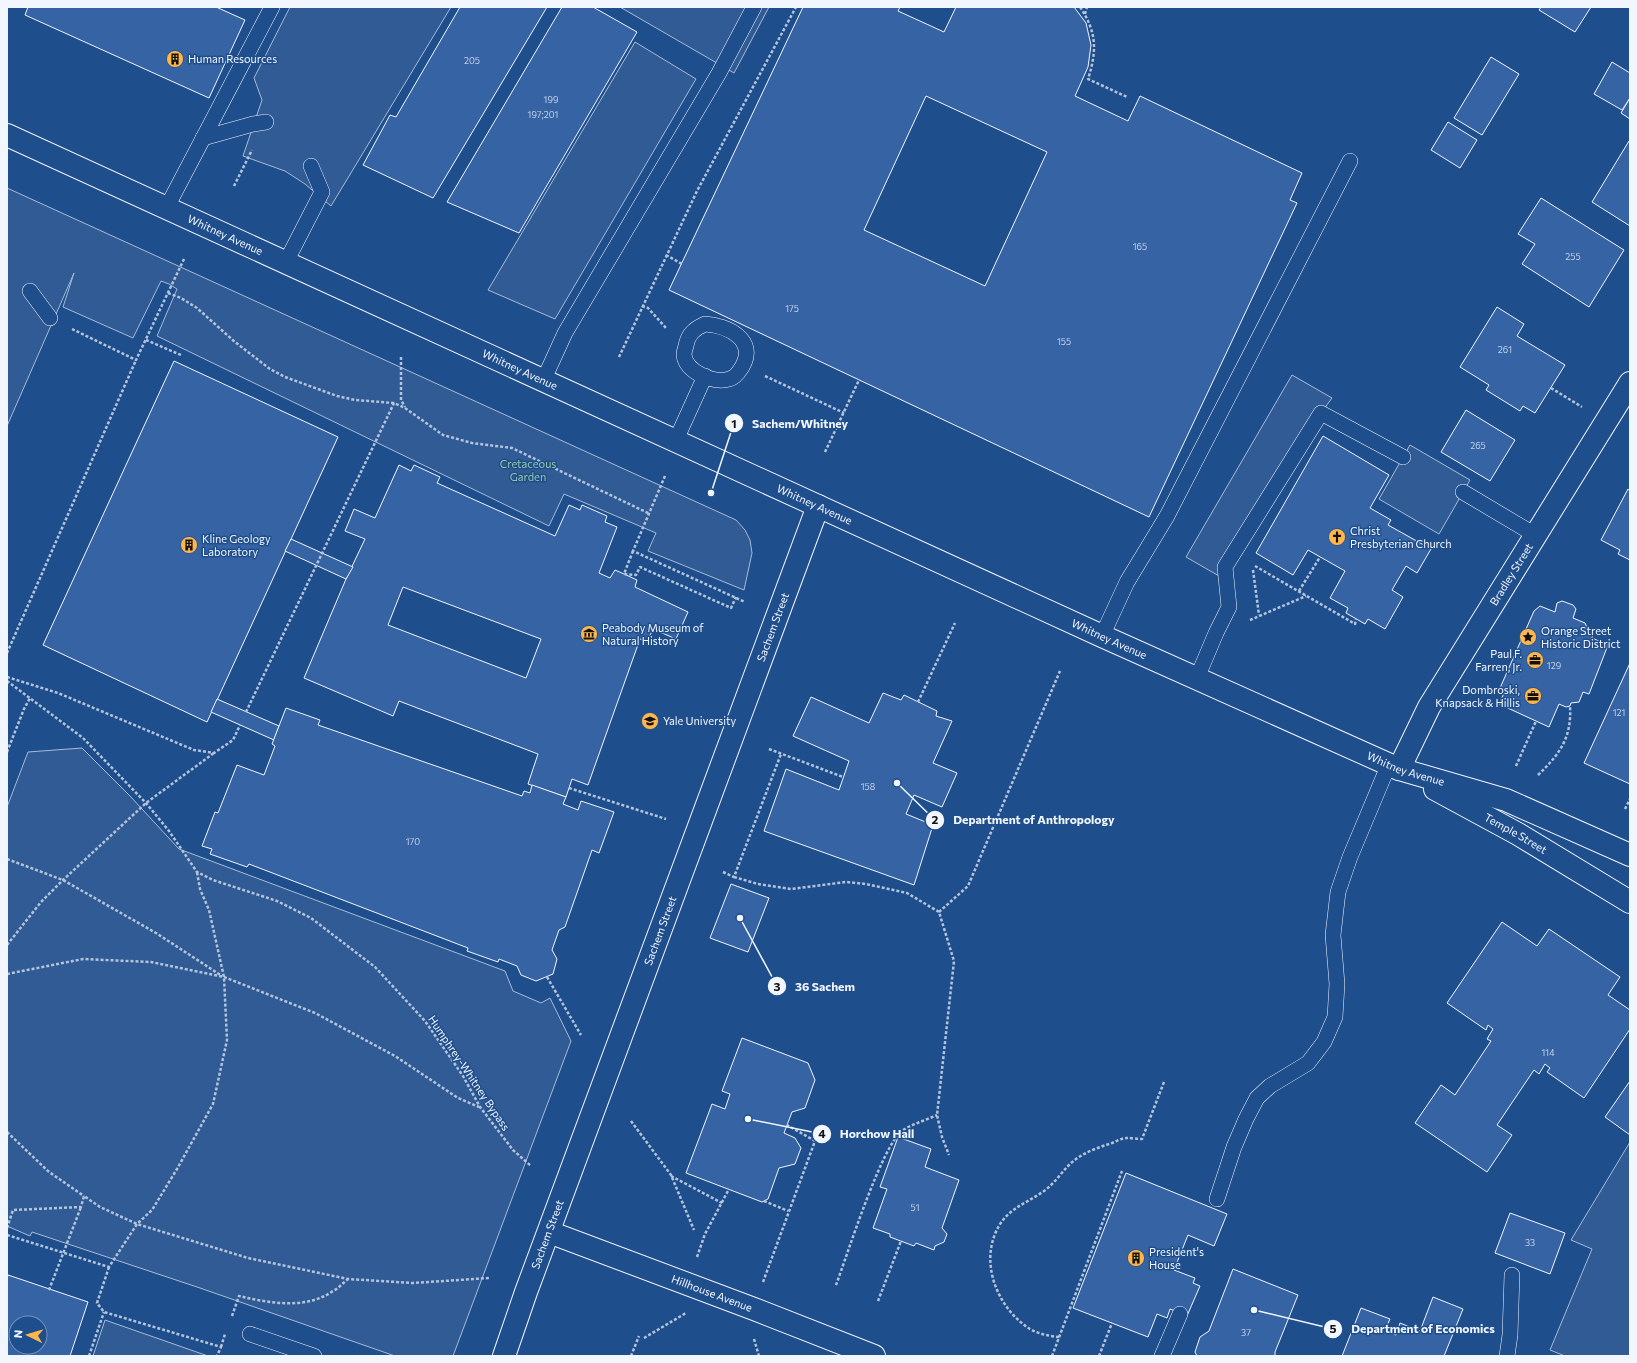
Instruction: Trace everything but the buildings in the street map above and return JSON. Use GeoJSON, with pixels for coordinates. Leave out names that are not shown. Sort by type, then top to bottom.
{"type":"FeatureCollection","features":[{"type":"Feature","properties":{"kind":"main road","name":"Whitney Avenue"},"geometry":{"type":"LineString","coordinates":[[7,135],[1102,636],[1394,766],[1506,800],[1630,855]]}},
{"type":"Feature","properties":{"kind":"main road","name":"Bradley Street"},"geometry":{"type":"LineString","coordinates":[[1394,766],[1630,383]]}},
{"type":"Feature","properties":{"kind":"main road","name":"Sachem Street"},"geometry":{"type":"LineString","coordinates":[[504,1356],[818,506]]}},
{"type":"Feature","properties":{"kind":"main road","name":"Temple Street"},"geometry":{"type":"LineString","coordinates":[[1394,766],[1518,834],[1630,902]]}},
{"type":"Feature","properties":{"kind":"main road","name":"Hillhouse Avenue"},"geometry":{"type":"LineString","coordinates":[[549,1232],[754,1308],[874,1356]]}},
{"type":"Feature","properties":{"kind":"lane"},"geometry":{"type":"LineString","coordinates":[[166,207],[272,7]]}},
{"type":"Feature","properties":{"kind":"lane"},"geometry":{"type":"LineString","coordinates":[[544,380],[564,333],[714,79],[754,7]]}},
{"type":"Feature","properties":{"kind":"lane"},"geometry":{"type":"LineString","coordinates":[[203,138],[253,124],[266,122]]}},
{"type":"Feature","properties":{"kind":"lane"},"geometry":{"type":"LineString","coordinates":[[1102,636],[1127,582],[1166,516],[1350,161]]}},
{"type":"Feature","properties":{"kind":"lane"},"geometry":{"type":"LineString","coordinates":[[286,262],[322,192],[312,166]]}},
{"type":"Feature","properties":{"kind":"lane"},"geometry":{"type":"LineString","coordinates":[[30,291],[50,318]]}},
{"type":"Feature","properties":{"kind":"lane"},"geometry":{"type":"LineString","coordinates":[[705,324],[714,324],[738,335],[744,343],[746,353],[742,366],[735,376],[729,379],[718,381],[705,376],[693,370],[687,362],[684,354],[687,339],[695,328],[705,324]]}},
{"type":"Feature","properties":{"kind":"lane"},"geometry":{"type":"LineString","coordinates":[[676,440],[705,376]]}},
{"type":"Feature","properties":{"kind":"lane"},"geometry":{"type":"LineString","coordinates":[[1197,678],[1229,607],[1225,567],[1321,413],[1403,457]]}},
{"type":"Feature","properties":{"kind":"lane"},"geometry":{"type":"LineString","coordinates":[[1463,492],[1537,536]]}},
{"type":"Feature","properties":{"kind":"lane"},"geometry":{"type":"LineString","coordinates":[[1217,1199],[1234,1148],[1246,1119],[1257,1098],[1270,1086],[1308,1063],[1324,1042],[1335,1017],[1337,984],[1333,935],[1338,892],[1350,857],[1394,766]]}},
{"type":"Feature","properties":{"kind":"lane"},"geometry":{"type":"LineString","coordinates":[[1506,1356],[1510,1335],[1512,1275]]}},
{"type":"Feature","properties":{"kind":"lane"},"geometry":{"type":"LineString","coordinates":[[1162,1356],[1180,1314]]}},
{"type":"Feature","properties":{"kind":"lane"},"geometry":{"type":"LineString","coordinates":[[250,1334],[314,1356]]}},
{"type":"Feature","properties":{"kind":"path"},"geometry":{"type":"LineString","coordinates":[[619,357],[666,256],[715,157],[796,7]]}},
{"type":"Feature","properties":{"kind":"path"},"geometry":{"type":"LineString","coordinates":[[1080,7],[1090,24],[1095,41],[1093,65],[1088,79],[1126,97]]}},
{"type":"Feature","properties":{"kind":"path"},"geometry":{"type":"LineString","coordinates":[[1085,15],[1087,7]]}},
{"type":"Feature","properties":{"kind":"path"},"geometry":{"type":"LineString","coordinates":[[234,186],[266,122]]}},
{"type":"Feature","properties":{"kind":"path"},"geometry":{"type":"LineString","coordinates":[[666,256],[682,264]]}},
{"type":"Feature","properties":{"kind":"path"},"geometry":{"type":"LineString","coordinates":[[7,653],[136,360],[184,258]]}},
{"type":"Feature","properties":{"kind":"path"},"geometry":{"type":"LineString","coordinates":[[168,292],[197,308],[235,342],[270,369],[285,377],[337,396],[355,400],[394,403],[405,408],[443,435],[472,443],[512,448],[648,513]]}},
{"type":"Feature","properties":{"kind":"path"},"geometry":{"type":"LineString","coordinates":[[642,306],[648,308],[668,330],[687,339]]}},
{"type":"Feature","properties":{"kind":"path"},"geometry":{"type":"LineString","coordinates":[[50,318],[136,360]]}},
{"type":"Feature","properties":{"kind":"path"},"geometry":{"type":"LineString","coordinates":[[146,340],[180,355]]}},
{"type":"Feature","properties":{"kind":"path"},"geometry":{"type":"LineString","coordinates":[[401,357],[401,400],[405,408]]}},
{"type":"Feature","properties":{"kind":"path"},"geometry":{"type":"LineString","coordinates":[[742,366],[844,413]]}},
{"type":"Feature","properties":{"kind":"path"},"geometry":{"type":"LineString","coordinates":[[825,452],[859,380]]}},
{"type":"Feature","properties":{"kind":"path"},"geometry":{"type":"LineString","coordinates":[[1551,388],[1583,408]]}},
{"type":"Feature","properties":{"kind":"path"},"geometry":{"type":"LineString","coordinates":[[246,712],[394,403]]}},
{"type":"Feature","properties":{"kind":"path"},"geometry":{"type":"LineString","coordinates":[[665,476],[648,513],[624,574],[636,575],[640,567],[731,608],[736,597]]}},
{"type":"Feature","properties":{"kind":"path"},"geometry":{"type":"LineString","coordinates":[[633,551],[745,602]]}},
{"type":"Feature","properties":{"kind":"path"},"geometry":{"type":"LineString","coordinates":[[1299,591],[1320,557]]}},
{"type":"Feature","properties":{"kind":"path"},"geometry":{"type":"LineString","coordinates":[[1259,615],[1252,565],[1355,624],[1356,619]]}},
{"type":"Feature","properties":{"kind":"path"},"geometry":{"type":"LineString","coordinates":[[1248,621],[1306,596]]}},
{"type":"Feature","properties":{"kind":"path"},"geometry":{"type":"LineString","coordinates":[[918,702],[955,623]]}},
{"type":"Feature","properties":{"kind":"path"},"geometry":{"type":"LineString","coordinates":[[939,912],[968,886],[1060,671]]}},
{"type":"Feature","properties":{"kind":"path"},"geometry":{"type":"LineString","coordinates":[[7,677],[58,693],[194,750],[214,753]]}},
{"type":"Feature","properties":{"kind":"path","name":"Humphrey-Whitney Bypass"},"geometry":{"type":"LineString","coordinates":[[7,681],[83,738],[146,803],[169,831],[197,872],[213,880],[277,901],[311,918],[375,967],[424,1021],[463,1076],[480,1107],[513,1150],[530,1166]]}},
{"type":"Feature","properties":{"kind":"path"},"geometry":{"type":"LineString","coordinates":[[7,752],[24,709],[30,698]]}},
{"type":"Feature","properties":{"kind":"path"},"geometry":{"type":"LineString","coordinates":[[1538,774],[1555,758],[1565,741],[1569,728],[1570,706]]}},
{"type":"Feature","properties":{"kind":"path"},"geometry":{"type":"LineString","coordinates":[[1516,766],[1536,721]]}},
{"type":"Feature","properties":{"kind":"path"},"geometry":{"type":"LineString","coordinates":[[7,944],[41,902],[63,880],[146,803],[233,740],[240,725]]}},
{"type":"Feature","properties":{"kind":"path"},"geometry":{"type":"LineString","coordinates":[[769,749],[843,777]]}},
{"type":"Feature","properties":{"kind":"path"},"geometry":{"type":"LineString","coordinates":[[734,877],[781,754]]}},
{"type":"Feature","properties":{"kind":"path"},"geometry":{"type":"LineString","coordinates":[[569,788],[666,819]]}},
{"type":"Feature","properties":{"kind":"path"},"geometry":{"type":"LineString","coordinates":[[1626,809],[1630,798]]}},
{"type":"Feature","properties":{"kind":"path"},"geometry":{"type":"LineString","coordinates":[[7,859],[63,880],[156,933],[224,977]]}},
{"type":"Feature","properties":{"kind":"path"},"geometry":{"type":"LineString","coordinates":[[197,872],[200,889],[209,910],[224,977],[228,1040],[213,1104],[177,1169],[152,1210],[137,1224],[109,1267],[96,1303],[104,1312],[221,1347]]}},
{"type":"Feature","properties":{"kind":"path"},"geometry":{"type":"LineString","coordinates":[[723,872],[734,877],[769,886],[791,889],[846,882],[866,884],[907,893],[939,912],[948,935],[954,961],[937,1115],[942,1137],[949,1156]]}},
{"type":"Feature","properties":{"kind":"path"},"geometry":{"type":"LineString","coordinates":[[7,974],[83,959],[151,962],[224,977],[314,1013],[395,1056],[458,1098],[480,1107]]}},
{"type":"Feature","properties":{"kind":"path"},"geometry":{"type":"LineString","coordinates":[[547,977],[581,1035]]}},
{"type":"Feature","properties":{"kind":"path"},"geometry":{"type":"LineString","coordinates":[[1059,1337],[1048,1336],[1031,1330],[1017,1319],[1005,1306],[995,1288],[991,1268],[991,1251],[995,1234],[1004,1219],[1014,1208],[1045,1190],[1070,1164],[1082,1155],[1097,1147],[1126,1138],[1142,1139],[1164,1082]]}},
{"type":"Feature","properties":{"kind":"path"},"geometry":{"type":"LineString","coordinates":[[836,1285],[879,1168],[896,1138],[903,1130],[937,1115]]}},
{"type":"Feature","properties":{"kind":"path"},"geometry":{"type":"LineString","coordinates":[[631,1121],[671,1176],[694,1230]]}},
{"type":"Feature","properties":{"kind":"path"},"geometry":{"type":"LineString","coordinates":[[754,1308],[815,1140],[787,1125]]}},
{"type":"Feature","properties":{"kind":"path"},"geometry":{"type":"LineString","coordinates":[[7,1132],[49,1172],[100,1207],[137,1224],[248,1258],[348,1279],[413,1283],[489,1278]]}},
{"type":"Feature","properties":{"kind":"path"},"geometry":{"type":"LineString","coordinates":[[1052,1356],[1122,1171]]}},
{"type":"Feature","properties":{"kind":"path"},"geometry":{"type":"LineString","coordinates":[[671,1176],[722,1203]]}},
{"type":"Feature","properties":{"kind":"path"},"geometry":{"type":"LineString","coordinates":[[644,1338],[685,1314],[694,1287],[705,1234],[729,1189]]}},
{"type":"Feature","properties":{"kind":"path"},"geometry":{"type":"LineString","coordinates":[[49,1290],[84,1196]]}},
{"type":"Feature","properties":{"kind":"path"},"geometry":{"type":"LineString","coordinates":[[764,1201],[788,1211]]}},
{"type":"Feature","properties":{"kind":"path"},"geometry":{"type":"LineString","coordinates":[[7,1228],[14,1210],[81,1206]]}},
{"type":"Feature","properties":{"kind":"path"},"geometry":{"type":"LineString","coordinates":[[7,1235],[109,1267]]}},
{"type":"Feature","properties":{"kind":"path"},"geometry":{"type":"LineString","coordinates":[[878,1301],[901,1241]]}},
{"type":"Feature","properties":{"kind":"path"},"geometry":{"type":"LineString","coordinates":[[231,1318],[239,1296],[263,1302],[287,1304],[313,1300],[333,1292],[348,1279]]}},
{"type":"Feature","properties":{"kind":"path"},"geometry":{"type":"LineString","coordinates":[[89,1356],[104,1312]]}},
{"type":"Feature","properties":{"kind":"path"},"geometry":{"type":"LineString","coordinates":[[1099,1356],[1112,1323]]}},
{"type":"Feature","properties":{"kind":"path"},"geometry":{"type":"LineString","coordinates":[[217,1356],[226,1332]]}},
{"type":"Feature","properties":{"kind":"path"},"geometry":{"type":"LineString","coordinates":[[631,1356],[639,1336]]}},
{"type":"Feature","properties":{"kind":"shaded area"},"geometry":{"type":"Polygon","coordinates":[[[290,7],[451,7],[331,206],[305,184],[285,171],[243,156],[262,100],[254,78],[290,7]]]}},
{"type":"Feature","properties":{"kind":"shaded area"},"geometry":{"type":"Polygon","coordinates":[[[620,7],[769,7],[734,73],[620,7]]]}},
{"type":"Feature","properties":{"kind":"shaded area"},"geometry":{"type":"Polygon","coordinates":[[[635,42],[696,79],[555,319],[488,290],[635,42]]]}},
{"type":"Feature","properties":{"kind":"shaded area","name":"Cretaceous Garden"},"geometry":{"type":"Polygon","coordinates":[[[7,188],[736,520],[745,530],[750,540],[752,553],[744,590],[648,551],[656,533],[564,494],[549,526],[157,336],[177,289],[161,281],[133,338],[63,307],[74,273],[7,426],[7,188]]]}},
{"type":"Feature","properties":{"kind":"shaded area"},"geometry":{"type":"Polygon","coordinates":[[[1292,375],[1332,398],[1321,413],[1226,580],[1186,557],[1292,375]]]}},
{"type":"Feature","properties":{"kind":"shaded area"},"geometry":{"type":"Polygon","coordinates":[[[1410,445],[1470,480],[1439,534],[1379,499],[1410,445]]]}},
{"type":"Feature","properties":{"kind":"shaded area"},"geometry":{"type":"Polygon","coordinates":[[[82,748],[130,796],[179,849],[505,971],[513,991],[541,1003],[550,998],[571,1041],[453,1356],[395,1356],[200,1288],[32,1232],[30,1236],[7,1226],[7,807],[28,752],[82,748]]]}},
{"type":"Feature","properties":{"kind":"shaded area"},"geometry":{"type":"Polygon","coordinates":[[[1630,1142],[1630,1356],[1565,1356],[1550,1350],[1592,1249],[1571,1240],[1630,1142]]]}},
{"type":"Feature","properties":{"kind":"shaded area"},"geometry":{"type":"Polygon","coordinates":[[[105,1320],[208,1356],[93,1356],[105,1320]]]}},
{"type":"Feature","properties":{"kind":"place","name":"Human Resources"},"geometry":{"type":"Point","coordinates":[175,59]}},
{"type":"Feature","properties":{"kind":"place","name":"Sachem/Whitney"},"geometry":{"type":"Point","coordinates":[711,493]}},
{"type":"Feature","properties":{"kind":"place","name":"Christ Presbyterian Church"},"geometry":{"type":"Point","coordinates":[1337,537]}},
{"type":"Feature","properties":{"kind":"place","name":"Kline Geology Laboratory"},"geometry":{"type":"Point","coordinates":[189,545]}},
{"type":"Feature","properties":{"kind":"place","name":"Peabody Museum of Natural History"},"geometry":{"type":"Point","coordinates":[589,634]}},
{"type":"Feature","properties":{"kind":"place","name":"Orange Street Historic District"},"geometry":{"type":"Point","coordinates":[1528,637]}},
{"type":"Feature","properties":{"kind":"place","name":"Paul F. Farren, Jr."},"geometry":{"type":"Point","coordinates":[1535,660]}},
{"type":"Feature","properties":{"kind":"place","name":"Dombroski, Knapsack & Hillis"},"geometry":{"type":"Point","coordinates":[1533,696]}},
{"type":"Feature","properties":{"kind":"place","name":"Yale University"},"geometry":{"type":"Point","coordinates":[650,721]}},
{"type":"Feature","properties":{"kind":"place","name":"Department of Anthropology"},"geometry":{"type":"Point","coordinates":[897,783]}},
{"type":"Feature","properties":{"kind":"place","name":"36 Sachem"},"geometry":{"type":"Point","coordinates":[740,918]}},
{"type":"Feature","properties":{"kind":"place","name":"Horchow Hall"},"geometry":{"type":"Point","coordinates":[748,1119]}},
{"type":"Feature","properties":{"kind":"place","name":"President's House"},"geometry":{"type":"Point","coordinates":[1136,1258]}},
{"type":"Feature","properties":{"kind":"place","name":"Department of Economics"},"geometry":{"type":"Point","coordinates":[1254,1310]}}]}
